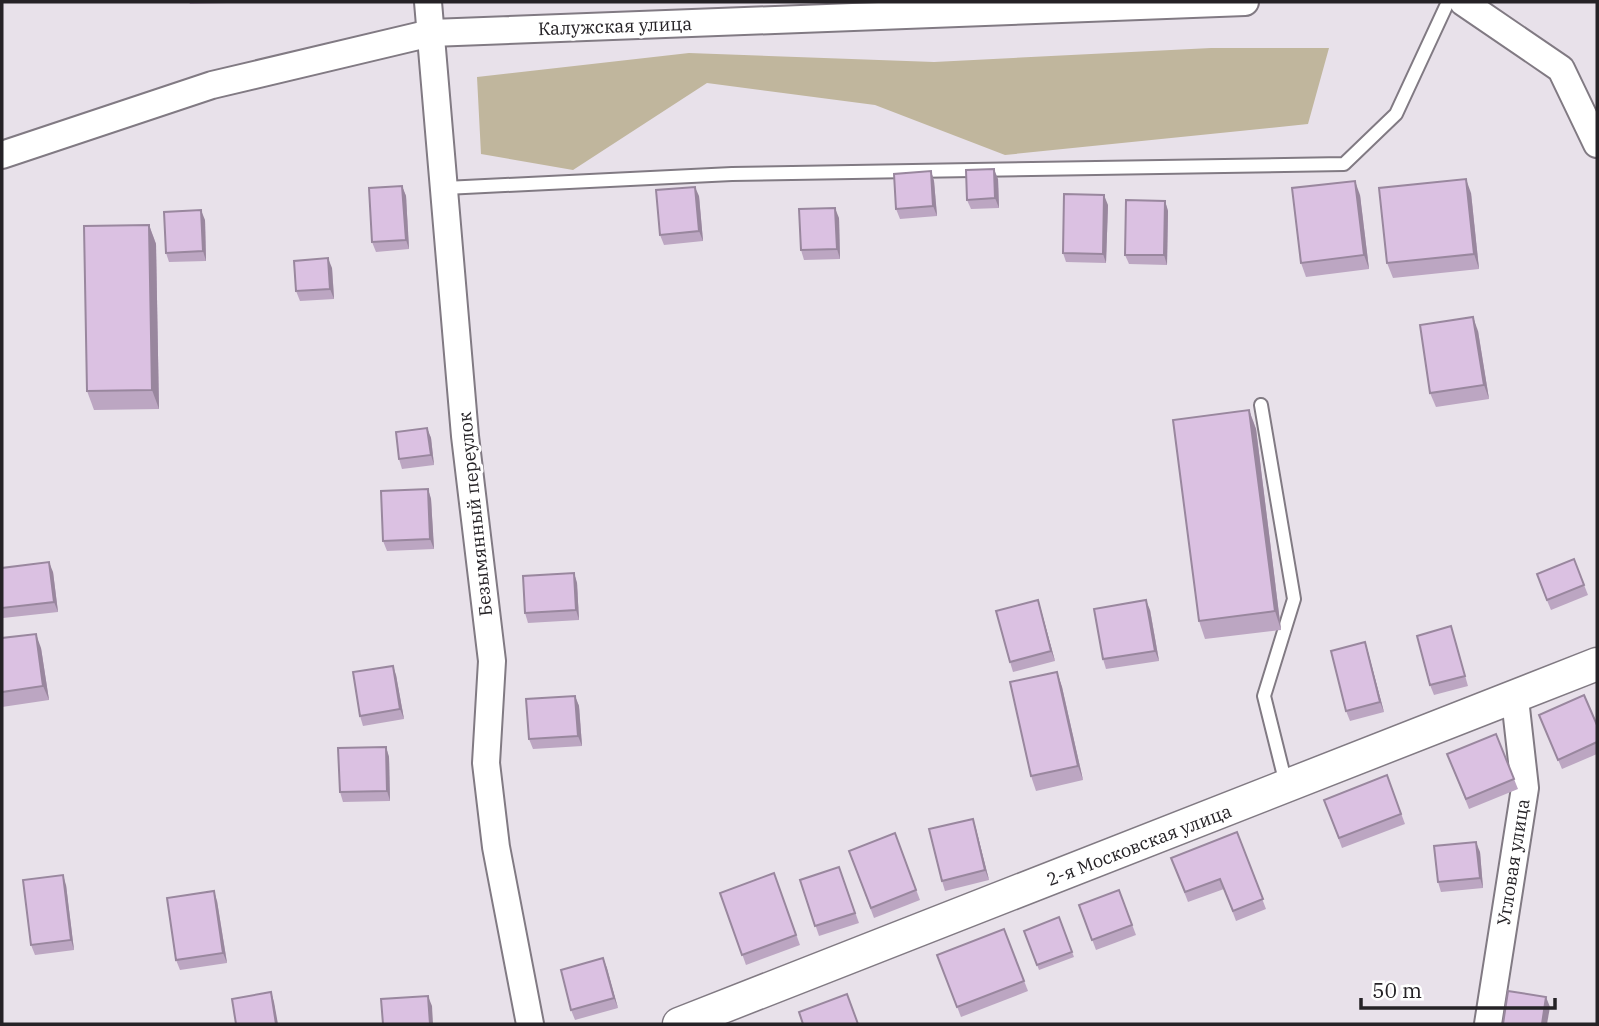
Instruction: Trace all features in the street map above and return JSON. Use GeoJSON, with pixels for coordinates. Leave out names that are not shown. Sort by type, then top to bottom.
{"type":"FeatureCollection","features":[{"type":"Feature","properties":{"kind":"street","name":"Безымянный переулок"},"geometry":{"type":"LineString","coordinates":[[428,2],[466,436],[492,661],[486,763],[496,847],[530,1024]]}},
{"type":"Feature","properties":{"kind":"street","name":"Калужская улица"},"geometry":{"type":"LineString","coordinates":[[2,155],[212,85],[431,33],[1245,2]]}},
{"type":"Feature","properties":{"kind":"street"},"geometry":{"type":"LineString","coordinates":[[1463,2],[1560,69],[1597,144]]}},
{"type":"Feature","properties":{"kind":"street","name":"2-я Московская улица"},"geometry":{"type":"LineString","coordinates":[[680,1024],[1515,699],[1597,664]]}},
{"type":"Feature","properties":{"kind":"street","name":"Угловая улица"},"geometry":{"type":"LineString","coordinates":[[1488,1024],[1525,788],[1515,699]]}},
{"type":"Feature","properties":{"kind":"lane"},"geometry":{"type":"LineString","coordinates":[[445,188],[733,174],[1344,164],[1396,114],[1448,2]]}},
{"type":"Feature","properties":{"kind":"lane"},"geometry":{"type":"LineString","coordinates":[[1261,405],[1294,599],[1264,696],[1280,750],[1287,788]]}},
{"type":"Feature","properties":{"kind":"shaded area"},"geometry":{"type":"Polygon","coordinates":[[[1211,48],[1329,48],[1308,124],[1005,155],[875,105],[707,83],[573,170],[481,154],[477,77],[689,53],[934,62],[1211,48]]]}},
{"type":"Feature","properties":{"kind":"building"},"geometry":{"type":"Polygon","coordinates":[[[994,169],[995,198],[967,200],[966,170],[994,169]]]}},
{"type":"Feature","properties":{"kind":"building"},"geometry":{"type":"Polygon","coordinates":[[[931,171],[933,206],[896,209],[894,174],[931,171]]]}},
{"type":"Feature","properties":{"kind":"building"},"geometry":{"type":"Polygon","coordinates":[[[1466,179],[1474,254],[1387,263],[1379,188],[1466,179]]]}},
{"type":"Feature","properties":{"kind":"building"},"geometry":{"type":"Polygon","coordinates":[[[1355,181],[1364,255],[1301,263],[1292,188],[1355,181]]]}},
{"type":"Feature","properties":{"kind":"building"},"geometry":{"type":"Polygon","coordinates":[[[402,186],[406,240],[372,242],[369,188],[402,186]]]}},
{"type":"Feature","properties":{"kind":"building"},"geometry":{"type":"Polygon","coordinates":[[[695,187],[699,231],[660,235],[656,190],[695,187]]]}},
{"type":"Feature","properties":{"kind":"building"},"geometry":{"type":"Polygon","coordinates":[[[1064,194],[1104,195],[1103,254],[1063,253],[1064,194]]]}},
{"type":"Feature","properties":{"kind":"building"},"geometry":{"type":"Polygon","coordinates":[[[1126,200],[1165,201],[1164,255],[1125,255],[1126,200]]]}},
{"type":"Feature","properties":{"kind":"building"},"geometry":{"type":"Polygon","coordinates":[[[835,208],[837,249],[801,250],[799,209],[835,208]]]}},
{"type":"Feature","properties":{"kind":"building"},"geometry":{"type":"Polygon","coordinates":[[[201,210],[203,251],[166,253],[164,212],[201,210]]]}},
{"type":"Feature","properties":{"kind":"building"},"geometry":{"type":"Polygon","coordinates":[[[149,225],[152,390],[87,391],[84,226],[149,225]]]}},
{"type":"Feature","properties":{"kind":"building"},"geometry":{"type":"Polygon","coordinates":[[[328,258],[330,289],[296,291],[294,261],[328,258]]]}},
{"type":"Feature","properties":{"kind":"building"},"geometry":{"type":"Polygon","coordinates":[[[1473,317],[1484,385],[1430,393],[1420,325],[1473,317]]]}},
{"type":"Feature","properties":{"kind":"building"},"geometry":{"type":"Polygon","coordinates":[[[1249,410],[1275,611],[1199,621],[1173,420],[1249,410]]]}},
{"type":"Feature","properties":{"kind":"building"},"geometry":{"type":"Polygon","coordinates":[[[427,428],[431,455],[399,459],[396,432],[427,428]]]}},
{"type":"Feature","properties":{"kind":"building"},"geometry":{"type":"Polygon","coordinates":[[[428,489],[430,539],[383,541],[381,491],[428,489]]]}},
{"type":"Feature","properties":{"kind":"building"},"geometry":{"type":"Polygon","coordinates":[[[1574,559],[1584,585],[1547,600],[1537,574],[1574,559]]]}},
{"type":"Feature","properties":{"kind":"building"},"geometry":{"type":"Polygon","coordinates":[[[49,562],[54,602],[2,608],[2,568],[49,562]]]}},
{"type":"Feature","properties":{"kind":"building"},"geometry":{"type":"Polygon","coordinates":[[[574,573],[576,610],[525,613],[523,576],[574,573]]]}},
{"type":"Feature","properties":{"kind":"building"},"geometry":{"type":"Polygon","coordinates":[[[1038,600],[1051,651],[1010,662],[996,611],[1038,600]]]}},
{"type":"Feature","properties":{"kind":"building"},"geometry":{"type":"Polygon","coordinates":[[[1146,600],[1155,651],[1103,659],[1094,609],[1146,600]]]}},
{"type":"Feature","properties":{"kind":"building"},"geometry":{"type":"Polygon","coordinates":[[[1451,626],[1465,676],[1430,685],[1417,636],[1451,626]]]}},
{"type":"Feature","properties":{"kind":"building"},"geometry":{"type":"Polygon","coordinates":[[[36,634],[43,686],[2,692],[2,638],[36,634]]]}},
{"type":"Feature","properties":{"kind":"building"},"geometry":{"type":"Polygon","coordinates":[[[1365,642],[1380,702],[1346,711],[1331,651],[1365,642]]]}},
{"type":"Feature","properties":{"kind":"building"},"geometry":{"type":"Polygon","coordinates":[[[393,666],[400,709],[360,716],[353,672],[393,666]]]}},
{"type":"Feature","properties":{"kind":"building"},"geometry":{"type":"Polygon","coordinates":[[[1057,672],[1078,766],[1031,776],[1010,682],[1057,672]]]}},
{"type":"Feature","properties":{"kind":"building"},"geometry":{"type":"Polygon","coordinates":[[[1584,695],[1597,725],[1597,742],[1558,760],[1539,715],[1584,695]]]}},
{"type":"Feature","properties":{"kind":"building"},"geometry":{"type":"Polygon","coordinates":[[[575,696],[578,736],[529,739],[526,699],[575,696]]]}},
{"type":"Feature","properties":{"kind":"building"},"geometry":{"type":"Polygon","coordinates":[[[1496,734],[1514,779],[1466,799],[1447,754],[1496,734]]]}},
{"type":"Feature","properties":{"kind":"building"},"geometry":{"type":"Polygon","coordinates":[[[386,747],[387,791],[340,792],[338,748],[386,747]]]}},
{"type":"Feature","properties":{"kind":"building"},"geometry":{"type":"Polygon","coordinates":[[[1387,775],[1401,814],[1339,838],[1324,800],[1387,775]]]}},
{"type":"Feature","properties":{"kind":"building"},"geometry":{"type":"Polygon","coordinates":[[[973,819],[985,870],[942,881],[929,829],[973,819]]]}},
{"type":"Feature","properties":{"kind":"building"},"geometry":{"type":"Polygon","coordinates":[[[1237,832],[1263,899],[1233,911],[1220,879],[1185,892],[1171,858],[1237,832]]]}},
{"type":"Feature","properties":{"kind":"building"},"geometry":{"type":"Polygon","coordinates":[[[895,833],[916,890],[871,908],[849,851],[895,833]]]}},
{"type":"Feature","properties":{"kind":"building"},"geometry":{"type":"Polygon","coordinates":[[[1476,842],[1480,878],[1438,882],[1434,846],[1476,842]]]}},
{"type":"Feature","properties":{"kind":"building"},"geometry":{"type":"Polygon","coordinates":[[[839,867],[855,913],[815,926],[800,880],[839,867]]]}},
{"type":"Feature","properties":{"kind":"building"},"geometry":{"type":"Polygon","coordinates":[[[774,873],[796,935],[742,955],[720,893],[774,873]]]}},
{"type":"Feature","properties":{"kind":"building"},"geometry":{"type":"Polygon","coordinates":[[[63,875],[71,940],[31,945],[23,880],[63,875]]]}},
{"type":"Feature","properties":{"kind":"building"},"geometry":{"type":"Polygon","coordinates":[[[1119,890],[1132,925],[1092,940],[1079,905],[1119,890]]]}},
{"type":"Feature","properties":{"kind":"building"},"geometry":{"type":"Polygon","coordinates":[[[214,891],[223,953],[176,960],[167,898],[214,891]]]}},
{"type":"Feature","properties":{"kind":"building"},"geometry":{"type":"Polygon","coordinates":[[[1059,917],[1072,952],[1037,965],[1024,931],[1059,917]]]}},
{"type":"Feature","properties":{"kind":"building"},"geometry":{"type":"Polygon","coordinates":[[[1004,929],[1024,981],[957,1007],[937,955],[1004,929]]]}},
{"type":"Feature","properties":{"kind":"building"},"geometry":{"type":"Polygon","coordinates":[[[603,958],[614,998],[571,1010],[561,970],[603,958]]]}},
{"type":"Feature","properties":{"kind":"building"},"geometry":{"type":"Polygon","coordinates":[[[1508,991],[1546,997],[1542,1024],[1503,1024],[1508,991]]]}},
{"type":"Feature","properties":{"kind":"building"},"geometry":{"type":"Polygon","coordinates":[[[271,992],[276,1024],[236,1024],[232,999],[271,992]]]}},
{"type":"Feature","properties":{"kind":"building"},"geometry":{"type":"Polygon","coordinates":[[[847,994],[858,1024],[803,1024],[799,1012],[847,994]]]}},
{"type":"Feature","properties":{"kind":"building"},"geometry":{"type":"Polygon","coordinates":[[[428,996],[430,1024],[383,1024],[381,999],[428,996]]]}}]}
